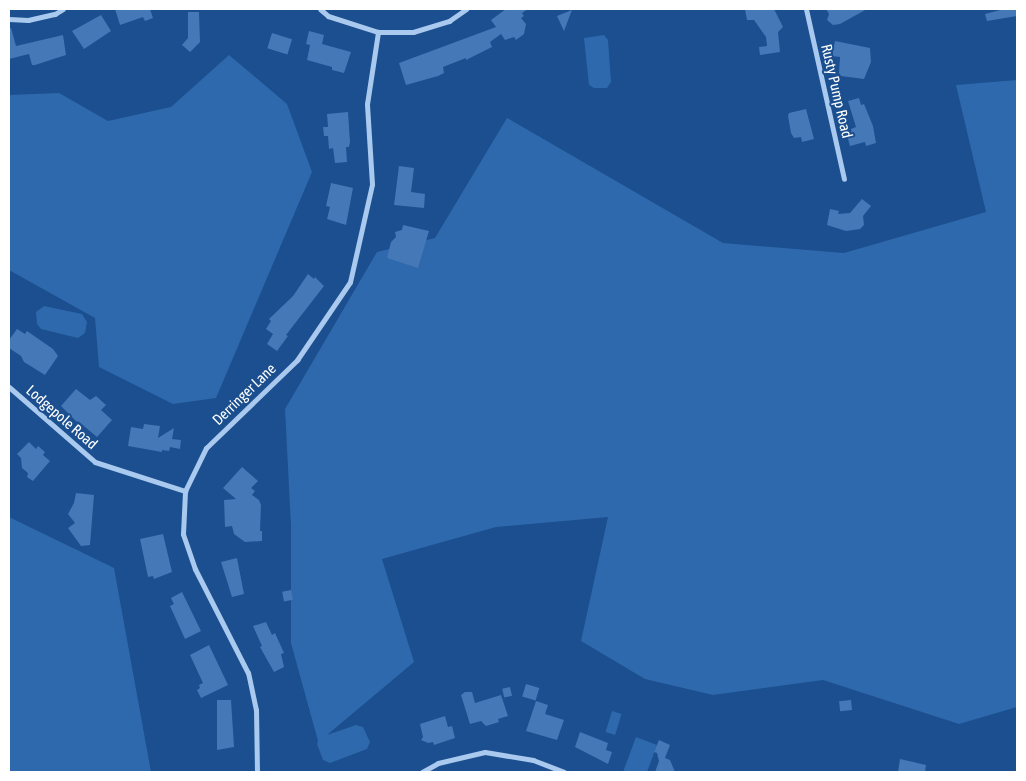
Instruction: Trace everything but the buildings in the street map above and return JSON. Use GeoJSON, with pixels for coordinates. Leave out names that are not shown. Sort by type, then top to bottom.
{"type":"FeatureCollection","features":[{"type":"Feature","properties":{"kind":"street"},"geometry":{"type":"LineString","coordinates":[[9,19],[28,20],[55,14],[63,9]]}},
{"type":"Feature","properties":{"kind":"street"},"geometry":{"type":"LineString","coordinates":[[320,9],[328,16],[378,32],[412,32],[449,20],[466,9]]}},
{"type":"Feature","properties":{"kind":"street","name":"Rusty Pump Road"},"geometry":{"type":"LineString","coordinates":[[806,9],[844,179]]}},
{"type":"Feature","properties":{"kind":"street","name":"Derringer Lane"},"geometry":{"type":"LineString","coordinates":[[257,772],[256,710],[248,674],[195,569],[183,534],[185,491],[206,448],[297,360],[350,282],[372,184],[367,104],[378,32]]}},
{"type":"Feature","properties":{"kind":"street","name":"Lodgepole Road"},"geometry":{"type":"LineString","coordinates":[[9,387],[95,462],[185,491]]}},
{"type":"Feature","properties":{"kind":"street"},"geometry":{"type":"LineString","coordinates":[[422,772],[438,762],[485,752],[533,760],[564,772]]}},
{"type":"Feature","properties":{"kind":"shaded area"},"geometry":{"type":"Polygon","coordinates":[[[604,35],[608,40],[611,82],[607,88],[594,88],[589,85],[584,38],[604,35]]]}},
{"type":"Feature","properties":{"kind":"shaded area"},"geometry":{"type":"Polygon","coordinates":[[[229,55],[287,104],[312,172],[216,398],[173,404],[99,367],[95,318],[9,270],[9,95],[59,93],[108,121],[171,107],[229,55]]]}},
{"type":"Feature","properties":{"kind":"shaded area"},"geometry":{"type":"Polygon","coordinates":[[[1017,80],[1017,707],[959,724],[823,680],[713,695],[645,679],[581,641],[608,517],[496,527],[382,559],[414,662],[327,735],[356,725],[363,727],[370,742],[367,749],[330,763],[323,760],[317,744],[318,741],[291,643],[291,526],[285,409],[377,252],[435,238],[507,118],[723,243],[844,253],[986,212],[956,85],[1017,80]]]}},
{"type":"Feature","properties":{"kind":"shaded area"},"geometry":{"type":"Polygon","coordinates":[[[44,306],[82,314],[87,322],[85,333],[78,338],[41,329],[37,324],[36,312],[44,306]]]}},
{"type":"Feature","properties":{"kind":"shaded area"},"geometry":{"type":"Polygon","coordinates":[[[9,517],[114,568],[151,772],[9,772],[9,517]]]}},
{"type":"Feature","properties":{"kind":"shaded area"},"geometry":{"type":"Polygon","coordinates":[[[612,711],[622,714],[615,735],[606,732],[612,711]]]}},
{"type":"Feature","properties":{"kind":"shaded area"},"geometry":{"type":"Polygon","coordinates":[[[636,737],[657,745],[647,772],[623,772],[636,737]]]}}]}
